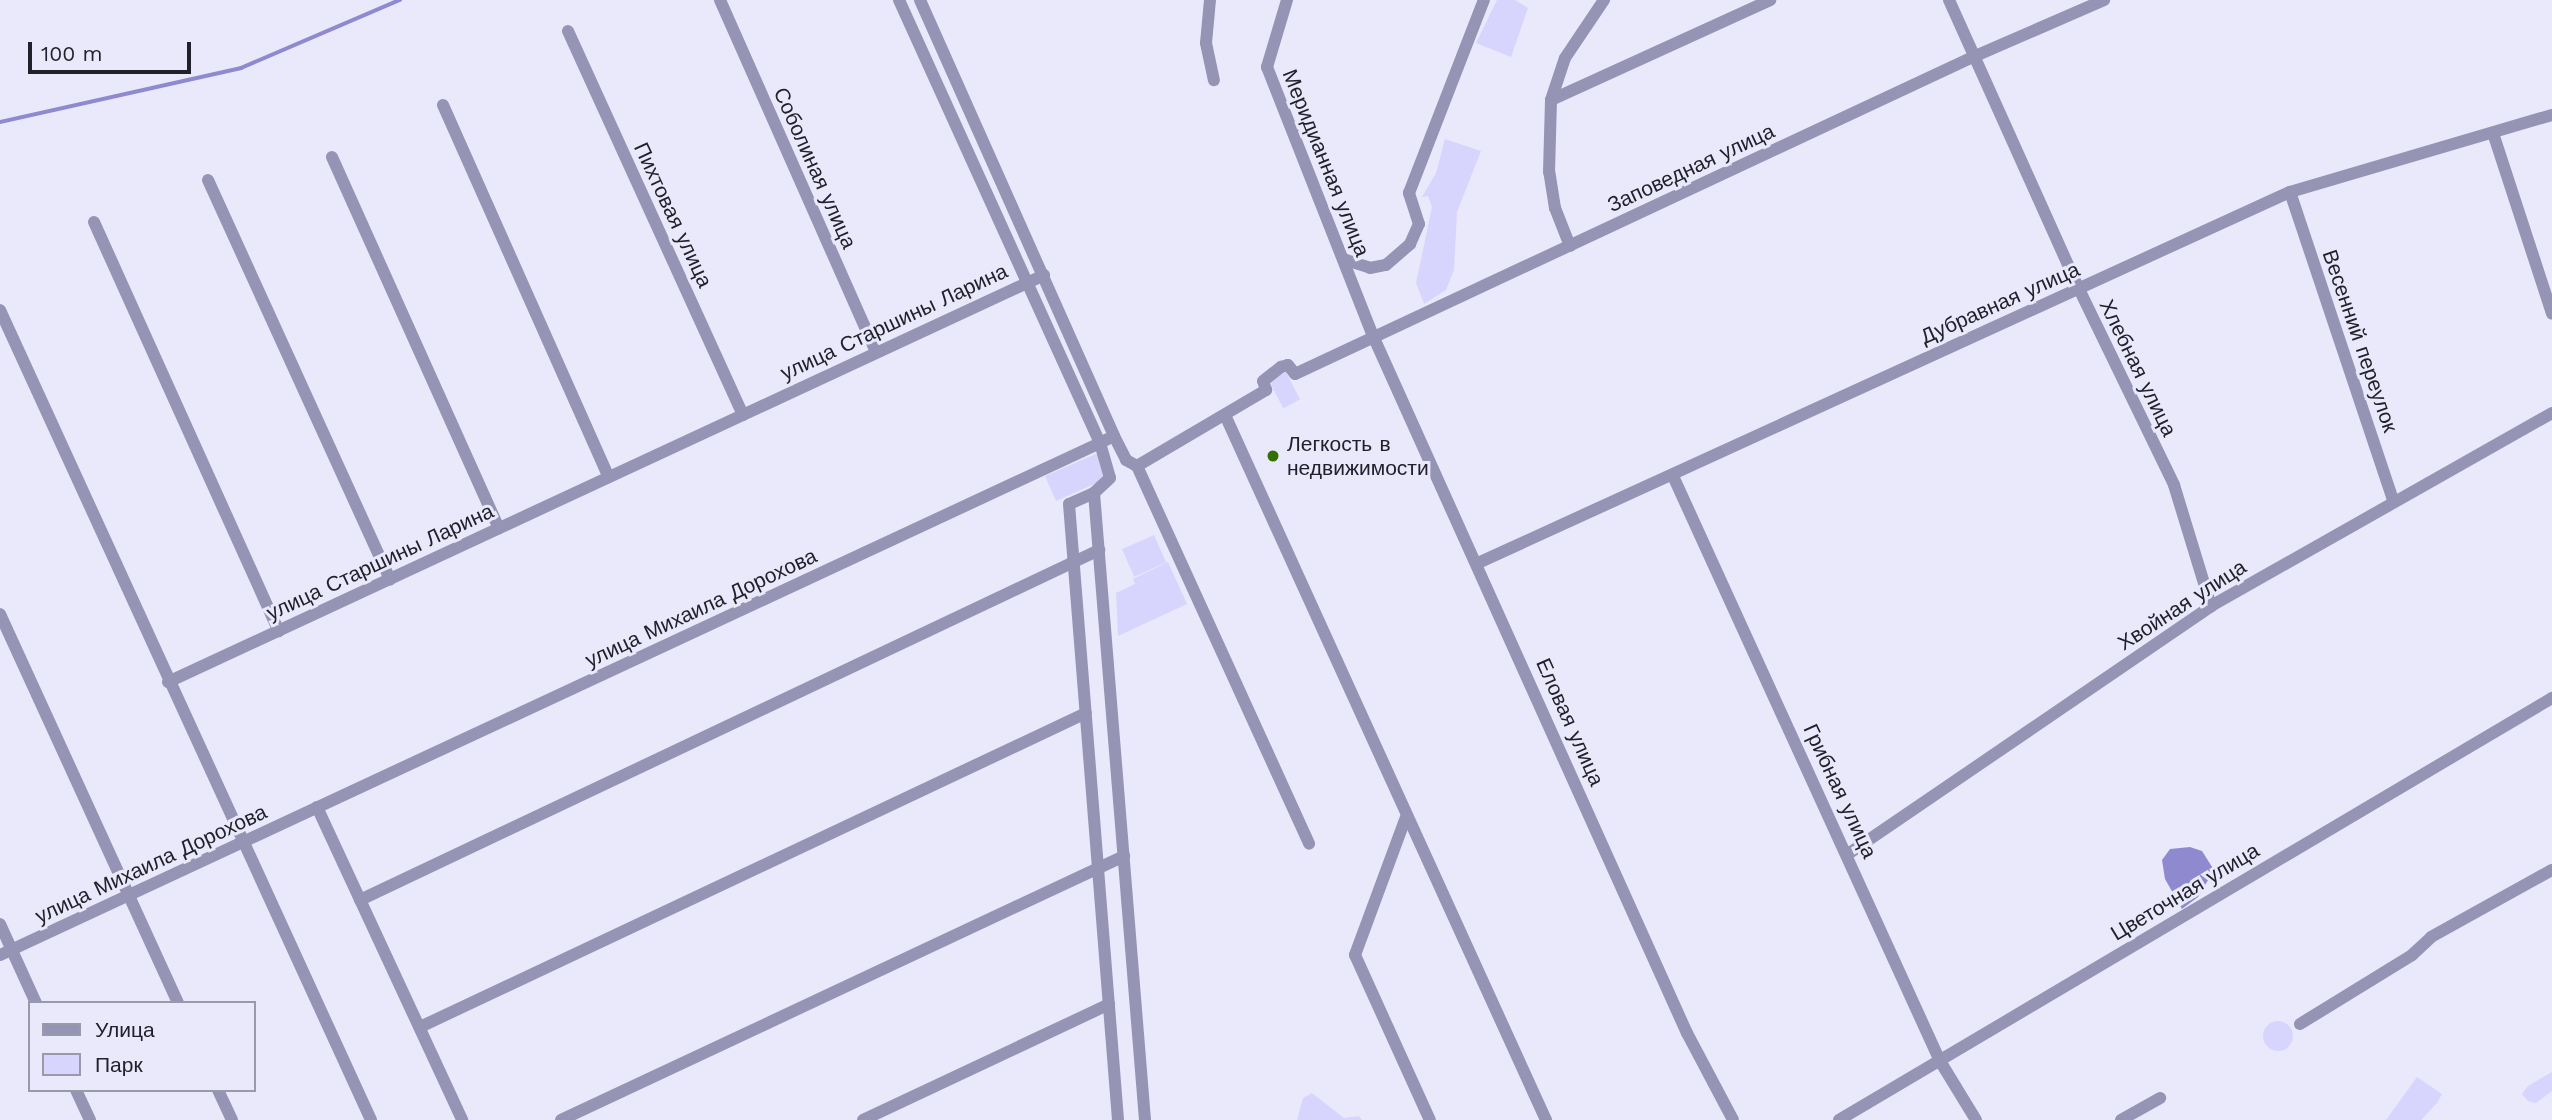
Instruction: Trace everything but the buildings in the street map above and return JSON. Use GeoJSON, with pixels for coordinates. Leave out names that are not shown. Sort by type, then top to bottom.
{"type":"FeatureCollection","features":[{"type":"Feature","properties":{"kind":"street","name":"Соболиная улица"},"geometry":{"type":"LineString","coordinates":[[720,0],[876,352]]}},
{"type":"Feature","properties":{"kind":"street"},"geometry":{"type":"LineString","coordinates":[[899,0],[1030,280],[1100,443],[1110,478],[1094,493],[1069,505],[1118,1120]]}},
{"type":"Feature","properties":{"kind":"street"},"geometry":{"type":"LineString","coordinates":[[920,0],[1114,436],[1126,460],[1138,466],[1309,845]]}},
{"type":"Feature","properties":{"kind":"street"},"geometry":{"type":"LineString","coordinates":[[1210,0],[1206,43],[1214,80]]}},
{"type":"Feature","properties":{"kind":"street","name":"Меридианная улица"},"geometry":{"type":"LineString","coordinates":[[1287,0],[1267,67],[1374,338]]}},
{"type":"Feature","properties":{"kind":"street"},"geometry":{"type":"LineString","coordinates":[[1343,259],[1370,268],[1387,265],[1410,244],[1419,225],[1409,193],[1485,0]]}},
{"type":"Feature","properties":{"kind":"street"},"geometry":{"type":"LineString","coordinates":[[1570,246],[1555,208],[1549,172],[1551,100],[1565,58],[1604,0]]}},
{"type":"Feature","properties":{"kind":"street"},"geometry":{"type":"LineString","coordinates":[[1551,100],[1770,0]]}},
{"type":"Feature","properties":{"kind":"street","name":"Хлебная улица"},"geometry":{"type":"LineString","coordinates":[[1949,0],[2078,289],[2174,485],[2211,606]]}},
{"type":"Feature","properties":{"kind":"street","name":"Заповедная улица"},"geometry":{"type":"LineString","coordinates":[[1225,415],[1266,390],[1262,381],[1269,373],[1288,365],[1295,374],[1973,57],[2104,0]]}},
{"type":"Feature","properties":{"kind":"street","name":"Пихтовая улица"},"geometry":{"type":"LineString","coordinates":[[568,31],[743,415]]}},
{"type":"Feature","properties":{"kind":"street"},"geometry":{"type":"LineString","coordinates":[[443,105],[609,477]]}},
{"type":"Feature","properties":{"kind":"street","name":"Дубравная улица"},"geometry":{"type":"LineString","coordinates":[[1478,563],[2290,192],[2552,115]]}},
{"type":"Feature","properties":{"kind":"street"},"geometry":{"type":"LineString","coordinates":[[2493,133],[2552,314]]}},
{"type":"Feature","properties":{"kind":"street"},"geometry":{"type":"LineString","coordinates":[[332,157],[499,528]]}},
{"type":"Feature","properties":{"kind":"street"},"geometry":{"type":"LineString","coordinates":[[208,180],[390,579]]}},
{"type":"Feature","properties":{"kind":"street","name":"Весенний переулок"},"geometry":{"type":"LineString","coordinates":[[2290,192],[2395,502]]}},
{"type":"Feature","properties":{"kind":"street"},"geometry":{"type":"LineString","coordinates":[[94,222],[279,631]]}},
{"type":"Feature","properties":{"kind":"street","name":"улица Старшины Ларина"},"geometry":{"type":"LineString","coordinates":[[168,682],[1044,275]]}},
{"type":"Feature","properties":{"kind":"street"},"geometry":{"type":"LineString","coordinates":[[0,310],[168,682],[245,841],[371,1120]]}},
{"type":"Feature","properties":{"kind":"street","name":"Еловая улица"},"geometry":{"type":"LineString","coordinates":[[1374,338],[1478,563],[1687,1033],[1733,1120]]}},
{"type":"Feature","properties":{"kind":"street","name":"Хвойная улица"},"geometry":{"type":"LineString","coordinates":[[1848,854],[2211,606],[2552,413]]}},
{"type":"Feature","properties":{"kind":"street"},"geometry":{"type":"LineString","coordinates":[[1138,466],[1225,415],[1546,1120]]}},
{"type":"Feature","properties":{"kind":"street","name":"улица Михаила Дорохова"},"geometry":{"type":"LineString","coordinates":[[6,952],[1114,436]]}},
{"type":"Feature","properties":{"kind":"street","name":"Грибная улица"},"geometry":{"type":"LineString","coordinates":[[1673,476],[1848,854],[1940,1061],[1976,1120]]}},
{"type":"Feature","properties":{"kind":"street"},"geometry":{"type":"LineString","coordinates":[[1094,493],[1146,1120]]}},
{"type":"Feature","properties":{"kind":"street"},"geometry":{"type":"LineString","coordinates":[[360,900],[1099,550]]}},
{"type":"Feature","properties":{"kind":"street"},"geometry":{"type":"LineString","coordinates":[[0,614],[177,1001]]}},
{"type":"Feature","properties":{"kind":"street","name":"Цветочная улица"},"geometry":{"type":"LineString","coordinates":[[1839,1120],[2552,698]]}},
{"type":"Feature","properties":{"kind":"street"},"geometry":{"type":"LineString","coordinates":[[420,1027],[1086,713]]}},
{"type":"Feature","properties":{"kind":"street"},"geometry":{"type":"LineString","coordinates":[[317,807],[463,1120]]}},
{"type":"Feature","properties":{"kind":"street"},"geometry":{"type":"LineString","coordinates":[[1406,817],[1355,956],[1430,1120]]}},
{"type":"Feature","properties":{"kind":"street"},"geometry":{"type":"LineString","coordinates":[[561,1120],[1124,856]]}},
{"type":"Feature","properties":{"kind":"street"},"geometry":{"type":"LineString","coordinates":[[2300,1024],[2412,955],[2431,937],[2552,870]]}},
{"type":"Feature","properties":{"kind":"street"},"geometry":{"type":"LineString","coordinates":[[0,924],[6,952],[35,1001]]}},
{"type":"Feature","properties":{"kind":"street"},"geometry":{"type":"LineString","coordinates":[[863,1120],[1109,1004]]}},
{"type":"Feature","properties":{"kind":"street"},"geometry":{"type":"LineString","coordinates":[[77,1092],[90,1120]]}},
{"type":"Feature","properties":{"kind":"street"},"geometry":{"type":"LineString","coordinates":[[219,1092],[232,1120]]}},
{"type":"Feature","properties":{"kind":"street"},"geometry":{"type":"LineString","coordinates":[[2121,1120],[2160,1098]]}},
{"type":"Feature","properties":{"kind":"green space"},"geometry":{"type":"Polygon","coordinates":[[[1497,0],[1515,0],[1528,8],[1511,57],[1476,43],[1497,0]]]}},
{"type":"Feature","properties":{"kind":"green space"},"geometry":{"type":"Polygon","coordinates":[[[1445,139],[1481,151],[1457,212],[1454,270],[1446,290],[1424,304],[1416,283],[1432,207],[1428,196],[1422,197],[1436,173],[1445,139]]]}},
{"type":"Feature","properties":{"kind":"green space"},"geometry":{"type":"Polygon","coordinates":[[[1286,372],[1300,400],[1283,408],[1269,381],[1286,372]]]}},
{"type":"Feature","properties":{"kind":"green space"},"geometry":{"type":"Polygon","coordinates":[[[1098,453],[1107,471],[1101,481],[1056,501],[1045,476],[1098,453]]]}},
{"type":"Feature","properties":{"kind":"green space"},"geometry":{"type":"Polygon","coordinates":[[[1154,535],[1166,562],[1134,577],[1122,549],[1154,535]]]}},
{"type":"Feature","properties":{"kind":"green space"},"geometry":{"type":"Polygon","coordinates":[[[1168,562],[1187,604],[1118,636],[1116,593],[1135,584],[1133,579],[1168,562]]]}},
{"type":"Feature","properties":{"kind":"green space"},"geometry":{"type":"Polygon","coordinates":[[[2278,1021],[2289,1025],[2293,1036],[2289,1047],[2278,1051],[2267,1047],[2263,1036],[2267,1025],[2278,1021]]]}},
{"type":"Feature","properties":{"kind":"green space"},"geometry":{"type":"Polygon","coordinates":[[[2552,1072],[2552,1091],[2536,1103],[2528,1101],[2522,1094],[2528,1086],[2552,1072]]]}},
{"type":"Feature","properties":{"kind":"green space"},"geometry":{"type":"Polygon","coordinates":[[[2417,1077],[2442,1094],[2437,1103],[2421,1120],[2386,1120],[2417,1077]]]}},
{"type":"Feature","properties":{"kind":"green space"},"geometry":{"type":"Polygon","coordinates":[[[1312,1093],[1344,1118],[1359,1116],[1362,1120],[1297,1120],[1303,1098],[1312,1093]]]}},
{"type":"Feature","properties":{"kind":"shaded area"},"geometry":{"type":"Polygon","coordinates":[[[2190,847],[2202,851],[2214,870],[2198,897],[2182,909],[2165,879],[2162,860],[2170,849],[2190,847]]]}},
{"type":"Feature","properties":{"kind":"waterway"},"geometry":{"type":"LineString","coordinates":[[0,122],[241,68],[400,0]]}},
{"type":"Feature","properties":{"kind":"place","name":"Легкость в недвижимости"},"geometry":{"type":"Point","coordinates":[1273,456]}}]}
